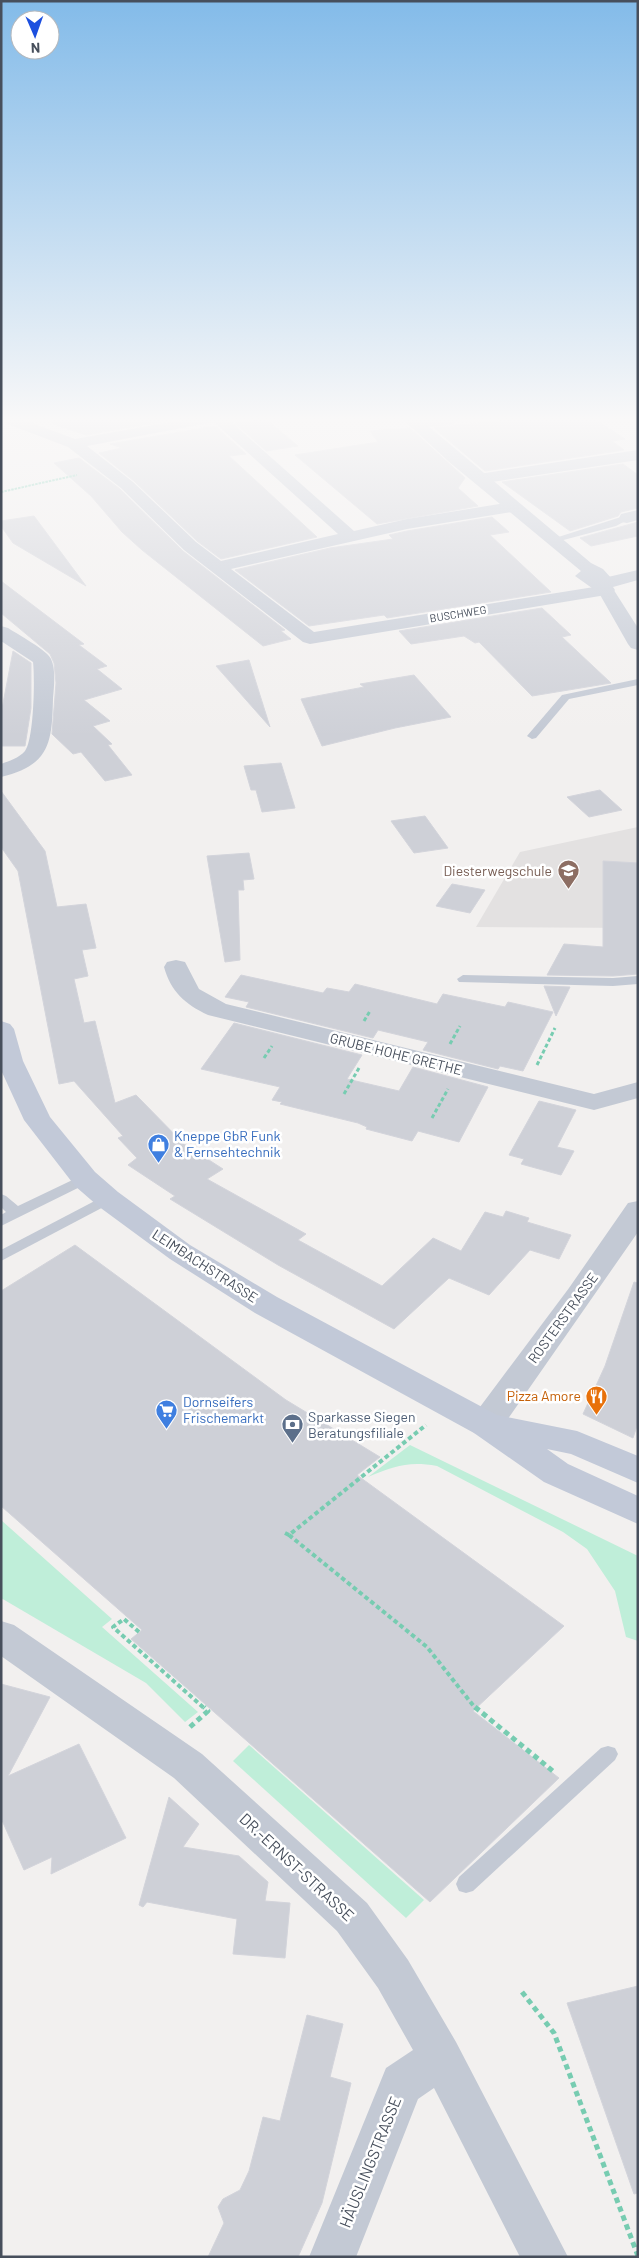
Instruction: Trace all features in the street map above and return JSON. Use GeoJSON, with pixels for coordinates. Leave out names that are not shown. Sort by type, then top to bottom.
{"type":"FeatureCollection","features":[{"type":"Feature","properties":{"kind":"main road","name":"LEIMBACHSTRASSE"},"geometry":{"type":"LineString","coordinates":[[1,1028],[10,1061],[38,1120],[97,1189],[180,1252],[266,1305],[486,1424],[556,1473],[638,1511]]}},
{"type":"Feature","properties":{"kind":"main road","name":"LEIMBACHSTRASSE"},"geometry":{"type":"LineString","coordinates":[[486,1424],[577,1443],[638,1470]]}},
{"type":"Feature","properties":{"kind":"street"},"geometry":{"type":"LineString","coordinates":[[169,525],[190,546],[217,567],[402,525]]}},
{"type":"Feature","properties":{"kind":"street"},"geometry":{"type":"LineString","coordinates":[[338,525],[352,538]]}},
{"type":"Feature","properties":{"kind":"street"},"geometry":{"type":"LineString","coordinates":[[535,525],[585,567],[580,570],[582,575],[604,587],[638,644]]}},
{"type":"Feature","properties":{"kind":"street","name":"BUSCHWEG"},"geometry":{"type":"LineString","coordinates":[[217,567],[310,638],[604,587],[638,575]]}},
{"type":"Feature","properties":{"kind":"street"},"geometry":{"type":"LineString","coordinates":[[1,632],[42,660],[45,666],[45,680],[38,749],[27,761],[1,772]]}},
{"type":"Feature","properties":{"kind":"street","name":"GRUBE HOHE GRETHE"},"geometry":{"type":"LineString","coordinates":[[176,967],[180,983],[195,1000],[217,1010],[594,1102],[638,1090]]}},
{"type":"Feature","properties":{"kind":"street","name":"ROSTERSTRASSE"},"geometry":{"type":"LineString","coordinates":[[486,1424],[580,1295],[638,1210]]}},
{"type":"Feature","properties":{"kind":"street","name":"DR.-ERNST-STRASSE"},"geometry":{"type":"LineString","coordinates":[[1,1636],[188,1766],[352,1917],[393,1974],[441,2057],[545,2257]]}},
{"type":"Feature","properties":{"kind":"street","name":"HÄUSLINGSTRASSE"},"geometry":{"type":"LineString","coordinates":[[332,2257],[402,2084],[441,2057]]}},
{"type":"Feature","properties":{"kind":"lane"},"geometry":{"type":"LineString","coordinates":[[553,540],[608,525]]}},
{"type":"Feature","properties":{"kind":"lane"},"geometry":{"type":"LineString","coordinates":[[532,736],[566,696],[638,682]]}},
{"type":"Feature","properties":{"kind":"lane"},"geometry":{"type":"LineString","coordinates":[[463,979],[614,982],[638,980]]}},
{"type":"Feature","properties":{"kind":"lane"},"geometry":{"type":"LineString","coordinates":[[1,1220],[16,1213],[97,1189]]}},
{"type":"Feature","properties":{"kind":"lane"},"geometry":{"type":"LineString","coordinates":[[1,1256],[97,1189]]}},
{"type":"Feature","properties":{"kind":"lane"},"geometry":{"type":"LineString","coordinates":[[1,1199],[16,1213]]}},
{"type":"Feature","properties":{"kind":"lane"},"geometry":{"type":"LineString","coordinates":[[466,1884],[608,1754]]}},
{"type":"Feature","properties":{"kind":"path"},"geometry":{"type":"LineString","coordinates":[[527,1086],[555,1028]]}},
{"type":"Feature","properties":{"kind":"path"},"geometry":{"type":"LineString","coordinates":[[344,1094],[370,1048]]}},
{"type":"Feature","properties":{"kind":"path"},"geometry":{"type":"LineString","coordinates":[[432,1118],[460,1069]]}},
{"type":"Feature","properties":{"kind":"path"},"geometry":{"type":"LineString","coordinates":[[450,1406],[287,1534],[427,1646],[476,1709],[554,1772],[562,1766]]}},
{"type":"Feature","properties":{"kind":"path"},"geometry":{"type":"LineString","coordinates":[[139,1632],[124,1619],[113,1627],[208,1711],[193,1724]]}},
{"type":"Feature","properties":{"kind":"path"},"geometry":{"type":"LineString","coordinates":[[522,1992],[554,2033],[638,2256]]}},
{"type":"Feature","properties":{"kind":"shaded area","name":"Diesterwegschule"},"geometry":{"type":"Polygon","coordinates":[[[638,827],[638,928],[476,927],[520,852],[638,827]]]}},
{"type":"Feature","properties":{"kind":"green space"},"geometry":{"type":"Polygon","coordinates":[[[410,1445],[638,1556],[638,1641],[626,1637],[615,1591],[587,1549],[563,1532],[437,1466],[402,1465],[368,1477],[410,1445]]]}},
{"type":"Feature","properties":{"kind":"green space"},"geometry":{"type":"Polygon","coordinates":[[[1,1520],[112,1619],[102,1627],[198,1712],[185,1722],[146,1683],[1,1598],[1,1520]]]}},
{"type":"Feature","properties":{"kind":"green space"},"geometry":{"type":"Polygon","coordinates":[[[249,1745],[424,1900],[406,1918],[233,1761],[249,1745]]]}},
{"type":"Feature","properties":{"kind":"building"},"geometry":{"type":"Polygon","coordinates":[[[41,525],[86,586],[13,543],[1,526],[41,525]]]}},
{"type":"Feature","properties":{"kind":"building"},"geometry":{"type":"Polygon","coordinates":[[[116,525],[157,525],[183,551],[285,630],[281,631],[291,639],[263,646],[116,525]]]}},
{"type":"Feature","properties":{"kind":"building"},"geometry":{"type":"Polygon","coordinates":[[[181,525],[304,525],[317,537],[221,559],[197,541],[181,525]]]}},
{"type":"Feature","properties":{"kind":"building"},"geometry":{"type":"Polygon","coordinates":[[[441,525],[501,525],[509,532],[490,535],[551,592],[387,618],[384,615],[309,626],[235,570],[330,548],[393,539],[389,535],[441,525]]]}},
{"type":"Feature","properties":{"kind":"building"},"geometry":{"type":"Polygon","coordinates":[[[562,525],[588,525],[570,531],[562,525]]]}},
{"type":"Feature","properties":{"kind":"building"},"geometry":{"type":"Polygon","coordinates":[[[626,525],[638,525],[638,536],[591,546],[580,538],[626,525]]]}},
{"type":"Feature","properties":{"kind":"building"},"geometry":{"type":"Polygon","coordinates":[[[1,581],[84,644],[79,645],[107,666],[97,669],[122,689],[84,700],[110,721],[93,726],[112,744],[108,745],[132,775],[105,781],[81,752],[73,754],[52,734],[56,683],[54,663],[50,654],[1,613],[1,581]]]}},
{"type":"Feature","properties":{"kind":"building"},"geometry":{"type":"Polygon","coordinates":[[[542,608],[571,635],[562,637],[611,683],[532,696],[479,642],[475,643],[464,636],[411,644],[399,631],[542,608]]]}},
{"type":"Feature","properties":{"kind":"building"},"geometry":{"type":"Polygon","coordinates":[[[13,651],[31,663],[31,708],[25,746],[1,746],[1,714],[13,651]]]}},
{"type":"Feature","properties":{"kind":"building"},"geometry":{"type":"Polygon","coordinates":[[[249,660],[270,727],[216,666],[249,660]]]}},
{"type":"Feature","properties":{"kind":"building"},"geometry":{"type":"Polygon","coordinates":[[[414,675],[451,717],[395,728],[322,746],[301,699],[364,687],[360,684],[414,675]]]}},
{"type":"Feature","properties":{"kind":"building"},"geometry":{"type":"Polygon","coordinates":[[[281,763],[295,808],[262,812],[256,790],[251,790],[244,766],[281,763]]]}},
{"type":"Feature","properties":{"kind":"building"},"geometry":{"type":"Polygon","coordinates":[[[600,790],[622,810],[589,817],[567,797],[600,790]]]}},
{"type":"Feature","properties":{"kind":"building"},"geometry":{"type":"Polygon","coordinates":[[[1,791],[45,851],[57,907],[86,904],[96,948],[82,950],[88,976],[74,979],[84,1023],[95,1021],[115,1103],[136,1095],[184,1144],[223,1169],[207,1179],[306,1234],[298,1240],[382,1286],[433,1238],[461,1251],[485,1212],[503,1217],[506,1211],[529,1218],[527,1222],[571,1235],[559,1259],[530,1250],[489,1295],[449,1278],[394,1329],[278,1265],[170,1199],[175,1196],[128,1165],[137,1158],[118,1138],[123,1136],[74,1081],[59,1084],[18,871],[1,847],[1,791]]]}},
{"type":"Feature","properties":{"kind":"building"},"geometry":{"type":"Polygon","coordinates":[[[425,816],[448,848],[414,853],[391,821],[425,816]]]}},
{"type":"Feature","properties":{"kind":"building"},"geometry":{"type":"Polygon","coordinates":[[[249,853],[254,879],[243,880],[244,890],[238,890],[240,960],[225,962],[207,856],[249,853]]]}},
{"type":"Feature","properties":{"kind":"building"},"geometry":{"type":"Polygon","coordinates":[[[603,861],[638,863],[638,974],[613,976],[547,975],[564,944],[603,947],[603,861]]]}},
{"type":"Feature","properties":{"kind":"building"},"geometry":{"type":"Polygon","coordinates":[[[452,884],[485,890],[470,913],[436,906],[452,884]]]}},
{"type":"Feature","properties":{"kind":"building"},"geometry":{"type":"Polygon","coordinates":[[[241,975],[323,993],[327,988],[349,992],[355,984],[437,1004],[443,994],[505,1007],[508,1002],[553,1012],[523,1071],[500,1066],[498,1069],[423,1050],[428,1042],[378,1030],[373,1038],[246,1007],[249,1002],[225,997],[241,975]]]}},
{"type":"Feature","properties":{"kind":"building"},"geometry":{"type":"Polygon","coordinates":[[[544,986],[570,987],[556,1016],[544,986]]]}},
{"type":"Feature","properties":{"kind":"building"},"geometry":{"type":"Polygon","coordinates":[[[234,1023],[362,1055],[347,1079],[399,1091],[413,1067],[488,1087],[459,1142],[418,1131],[412,1141],[366,1129],[367,1127],[358,1123],[280,1104],[282,1102],[272,1100],[280,1087],[201,1069],[234,1023]]]}},
{"type":"Feature","properties":{"kind":"building"},"geometry":{"type":"Polygon","coordinates":[[[539,1101],[576,1110],[557,1147],[574,1151],[561,1175],[521,1164],[524,1159],[509,1155],[539,1101]]]}},
{"type":"Feature","properties":{"kind":"building"},"geometry":{"type":"Polygon","coordinates":[[[75,1245],[286,1400],[380,1457],[357,1475],[564,1626],[473,1711],[559,1778],[430,1902],[131,1639],[142,1630],[1,1506],[1,1291],[75,1245]]]}},
{"type":"Feature","properties":{"kind":"building"},"geometry":{"type":"Polygon","coordinates":[[[634,1282],[638,1283],[638,1423],[633,1438],[583,1414],[605,1366],[634,1282]]]}},
{"type":"Feature","properties":{"kind":"building"},"geometry":{"type":"Polygon","coordinates":[[[1,1684],[50,1697],[8,1776],[79,1744],[126,1838],[51,1874],[52,1857],[24,1870],[1,1818],[1,1684]]]}},
{"type":"Feature","properties":{"kind":"building"},"geometry":{"type":"Polygon","coordinates":[[[169,1797],[199,1824],[183,1847],[239,1856],[268,1882],[265,1901],[290,1903],[285,1958],[233,1954],[237,1919],[147,1902],[143,1907],[139,1905],[169,1797]]]}},
{"type":"Feature","properties":{"kind":"building"},"geometry":{"type":"Polygon","coordinates":[[[638,1986],[638,2193],[634,2194],[567,2003],[638,1986]]]}},
{"type":"Feature","properties":{"kind":"building"},"geometry":{"type":"Polygon","coordinates":[[[307,2015],[343,2024],[330,2077],[351,2083],[322,2203],[298,2257],[208,2257],[224,2223],[218,2207],[223,2199],[240,2190],[249,2171],[263,2117],[280,2121],[307,2015]]]}},
{"type":"Feature","properties":{"kind":"place","name":"Diesterwegschule"},"geometry":{"type":"Point","coordinates":[568,890]}},
{"type":"Feature","properties":{"kind":"place","name":"Kneppe GbR Funk & Fernsehtechnik"},"geometry":{"type":"Point","coordinates":[158,1163]}},
{"type":"Feature","properties":{"kind":"place","name":"Pizza Amore"},"geometry":{"type":"Point","coordinates":[597,1415]}},
{"type":"Feature","properties":{"kind":"place","name":"Dornseifers Frischemarkt"},"geometry":{"type":"Point","coordinates":[167,1429]}},
{"type":"Feature","properties":{"kind":"place","name":"Sparkasse Siegen Beratungsfiliale"},"geometry":{"type":"Point","coordinates":[292,1444]}}]}
